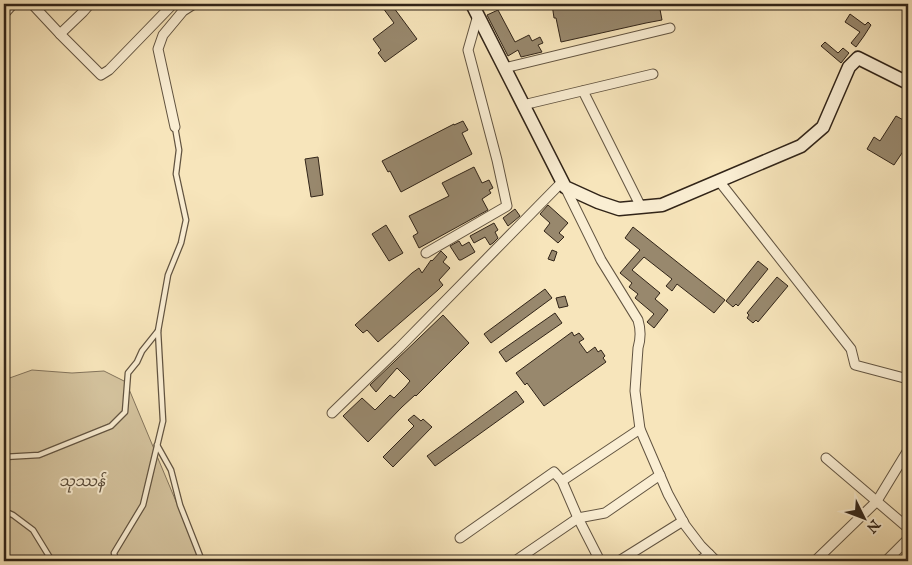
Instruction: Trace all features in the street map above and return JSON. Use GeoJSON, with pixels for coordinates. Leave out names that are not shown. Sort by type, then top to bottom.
{"type":"FeatureCollection","features":[{"type":"Feature","properties":{"kind":"street"},"geometry":{"type":"LineString","coordinates":[[4,14],[13,4]]}},
{"type":"Feature","properties":{"kind":"street"},"geometry":{"type":"LineString","coordinates":[[32,4],[101,75],[109,70],[173,4]]}},
{"type":"Feature","properties":{"kind":"street"},"geometry":{"type":"LineString","coordinates":[[60,34],[90,4]]}},
{"type":"Feature","properties":{"kind":"street"},"geometry":{"type":"LineString","coordinates":[[175,127],[158,49],[163,35],[183,11],[194,4]]}},
{"type":"Feature","properties":{"kind":"street"},"geometry":{"type":"LineString","coordinates":[[475,9],[601,260],[638,320],[641,332],[635,391],[640,429],[668,494],[683,521],[701,546],[716,561]]}},
{"type":"Feature","properties":{"kind":"street"},"geometry":{"type":"LineString","coordinates":[[426,253],[507,206],[468,50],[475,9]]}},
{"type":"Feature","properties":{"kind":"street"},"geometry":{"type":"LineString","coordinates":[[504,68],[670,28]]}},
{"type":"Feature","properties":{"kind":"street"},"geometry":{"type":"LineString","coordinates":[[563,185],[598,202],[619,209],[662,205],[801,146],[823,127],[849,67],[858,58],[908,83]]}},
{"type":"Feature","properties":{"kind":"street"},"geometry":{"type":"LineString","coordinates":[[523,105],[653,74]]}},
{"type":"Feature","properties":{"kind":"street"},"geometry":{"type":"LineString","coordinates":[[583,91],[642,207]]}},
{"type":"Feature","properties":{"kind":"street"},"geometry":{"type":"LineString","coordinates":[[719,181],[851,349],[855,365],[908,379]]}},
{"type":"Feature","properties":{"kind":"street"},"geometry":{"type":"LineString","coordinates":[[332,413],[563,185]]}},
{"type":"Feature","properties":{"kind":"street"},"geometry":{"type":"LineString","coordinates":[[562,481],[640,429]]}},
{"type":"Feature","properties":{"kind":"street"},"geometry":{"type":"LineString","coordinates":[[815,561],[877,501],[908,450]]}},
{"type":"Feature","properties":{"kind":"street"},"geometry":{"type":"LineString","coordinates":[[826,458],[908,528]]}},
{"type":"Feature","properties":{"kind":"street"},"geometry":{"type":"LineString","coordinates":[[460,538],[554,472],[562,481],[600,561]]}},
{"type":"Feature","properties":{"kind":"street"},"geometry":{"type":"LineString","coordinates":[[515,561],[578,518],[605,513],[660,475]]}},
{"type":"Feature","properties":{"kind":"street"},"geometry":{"type":"LineString","coordinates":[[619,561],[683,521]]}},
{"type":"Feature","properties":{"kind":"street"},"geometry":{"type":"LineString","coordinates":[[886,561],[908,539]]}},
{"type":"Feature","properties":{"kind":"street"},"geometry":{"type":"LineString","coordinates":[[699,561],[709,554]]}},
{"type":"Feature","properties":{"kind":"lane"},"geometry":{"type":"LineString","coordinates":[[116,561],[114,553],[142,505],[163,420],[158,331],[168,275],[182,243],[186,220],[176,174],[179,150],[175,127]]}},
{"type":"Feature","properties":{"kind":"lane"},"geometry":{"type":"LineString","coordinates":[[4,457],[39,455],[111,426],[125,412],[128,373],[158,331]]}},
{"type":"Feature","properties":{"kind":"lane"},"geometry":{"type":"LineString","coordinates":[[157,445],[170,470],[180,505],[202,561]]}},
{"type":"Feature","properties":{"kind":"lane"},"geometry":{"type":"LineString","coordinates":[[4,511],[13,514],[33,530],[52,561]]}},
{"type":"Feature","properties":{"kind":"green space","name":"သုဿန်"},"geometry":{"type":"Polygon","coordinates":[[[32,370],[72,373],[104,371],[126,382],[198,554],[199,561],[4,561],[4,380],[32,370]]]}},
{"type":"Feature","properties":{"kind":"building"},"geometry":{"type":"Polygon","coordinates":[[[380,4],[391,4],[417,39],[385,62],[378,53],[381,50],[373,39],[394,23],[380,4]]]}},
{"type":"Feature","properties":{"kind":"building"},"geometry":{"type":"Polygon","coordinates":[[[552,4],[659,4],[662,20],[561,42],[552,4]]]}},
{"type":"Feature","properties":{"kind":"building"},"geometry":{"type":"Polygon","coordinates":[[[498,10],[515,42],[529,35],[532,41],[540,37],[543,43],[538,45],[542,52],[521,57],[518,50],[508,56],[487,15],[498,10]]]}},
{"type":"Feature","properties":{"kind":"building"},"geometry":{"type":"Polygon","coordinates":[[[850,14],[865,25],[868,22],[871,25],[856,47],[851,43],[860,32],[845,22],[850,14]]]}},
{"type":"Feature","properties":{"kind":"building"},"geometry":{"type":"Polygon","coordinates":[[[825,42],[838,53],[843,48],[849,53],[841,63],[821,46],[825,42]]]}},
{"type":"Feature","properties":{"kind":"building"},"geometry":{"type":"Polygon","coordinates":[[[896,116],[907,122],[905,124],[908,125],[908,148],[907,152],[904,150],[894,165],[867,149],[874,137],[880,141],[896,116]]]}},
{"type":"Feature","properties":{"kind":"building"},"geometry":{"type":"Polygon","coordinates":[[[463,121],[468,130],[462,133],[472,154],[401,192],[390,171],[388,172],[382,161],[463,121]]]}},
{"type":"Feature","properties":{"kind":"building"},"geometry":{"type":"Polygon","coordinates":[[[318,157],[323,195],[311,197],[305,159],[318,157]]]}},
{"type":"Feature","properties":{"kind":"building"},"geometry":{"type":"Polygon","coordinates":[[[474,167],[482,183],[489,180],[493,188],[489,190],[491,193],[482,199],[488,210],[419,248],[413,236],[418,233],[409,216],[449,196],[442,183],[474,167]]]}},
{"type":"Feature","properties":{"kind":"building"},"geometry":{"type":"Polygon","coordinates":[[[548,205],[568,223],[559,233],[564,237],[558,243],[544,231],[550,223],[540,214],[548,205]]]}},
{"type":"Feature","properties":{"kind":"building"},"geometry":{"type":"Polygon","coordinates":[[[515,209],[520,216],[508,226],[503,218],[515,209]]]}},
{"type":"Feature","properties":{"kind":"building"},"geometry":{"type":"Polygon","coordinates":[[[494,223],[498,230],[495,232],[498,238],[493,243],[490,245],[485,237],[474,243],[470,236],[494,223]]]}},
{"type":"Feature","properties":{"kind":"building"},"geometry":{"type":"Polygon","coordinates":[[[386,225],[403,253],[389,261],[372,234],[386,225]]]}},
{"type":"Feature","properties":{"kind":"building"},"geometry":{"type":"Polygon","coordinates":[[[633,227],[725,300],[714,313],[677,284],[672,291],[666,286],[672,279],[644,257],[632,270],[660,293],[655,299],[668,310],[654,328],[647,322],[654,314],[635,298],[638,294],[629,287],[632,283],[620,273],[640,250],[625,238],[633,227]]]}},
{"type":"Feature","properties":{"kind":"building"},"geometry":{"type":"Polygon","coordinates":[[[459,241],[462,246],[469,242],[475,252],[459,260],[450,246],[459,241]]]}},
{"type":"Feature","properties":{"kind":"building"},"geometry":{"type":"Polygon","coordinates":[[[552,250],[557,252],[554,261],[548,259],[552,250]]]}},
{"type":"Feature","properties":{"kind":"building"},"geometry":{"type":"Polygon","coordinates":[[[441,251],[447,257],[443,262],[450,268],[439,280],[443,285],[378,342],[367,330],[363,333],[355,325],[412,273],[419,268],[422,273],[431,260],[441,251]]]}},
{"type":"Feature","properties":{"kind":"building"},"geometry":{"type":"Polygon","coordinates":[[[758,261],[768,269],[738,306],[736,304],[733,307],[726,301],[758,261]]]}},
{"type":"Feature","properties":{"kind":"building"},"geometry":{"type":"Polygon","coordinates":[[[777,277],[788,286],[758,322],[756,320],[753,323],[747,318],[749,315],[747,313],[777,277]]]}},
{"type":"Feature","properties":{"kind":"building"},"geometry":{"type":"Polygon","coordinates":[[[545,289],[552,298],[491,343],[484,334],[545,289]]]}},
{"type":"Feature","properties":{"kind":"building"},"geometry":{"type":"Polygon","coordinates":[[[565,296],[568,306],[559,308],[556,298],[565,296]]]}},
{"type":"Feature","properties":{"kind":"building"},"geometry":{"type":"Polygon","coordinates":[[[555,313],[562,323],[506,362],[499,352],[555,313]]]}},
{"type":"Feature","properties":{"kind":"building"},"geometry":{"type":"Polygon","coordinates":[[[443,315],[469,343],[368,442],[343,416],[362,398],[375,410],[390,395],[394,398],[406,386],[410,381],[397,368],[376,392],[370,385],[443,315]]]}},
{"type":"Feature","properties":{"kind":"building"},"geometry":{"type":"Polygon","coordinates":[[[572,332],[574,336],[579,333],[584,339],[579,342],[587,353],[595,347],[598,352],[601,350],[606,362],[544,406],[527,383],[525,385],[516,373],[572,332]]]}},
{"type":"Feature","properties":{"kind":"building"},"geometry":{"type":"Polygon","coordinates":[[[516,391],[524,402],[435,466],[427,456],[516,391]]]}},
{"type":"Feature","properties":{"kind":"building"},"geometry":{"type":"Polygon","coordinates":[[[414,415],[421,421],[423,419],[432,427],[393,467],[383,457],[414,426],[408,420],[414,415]]]}}]}
